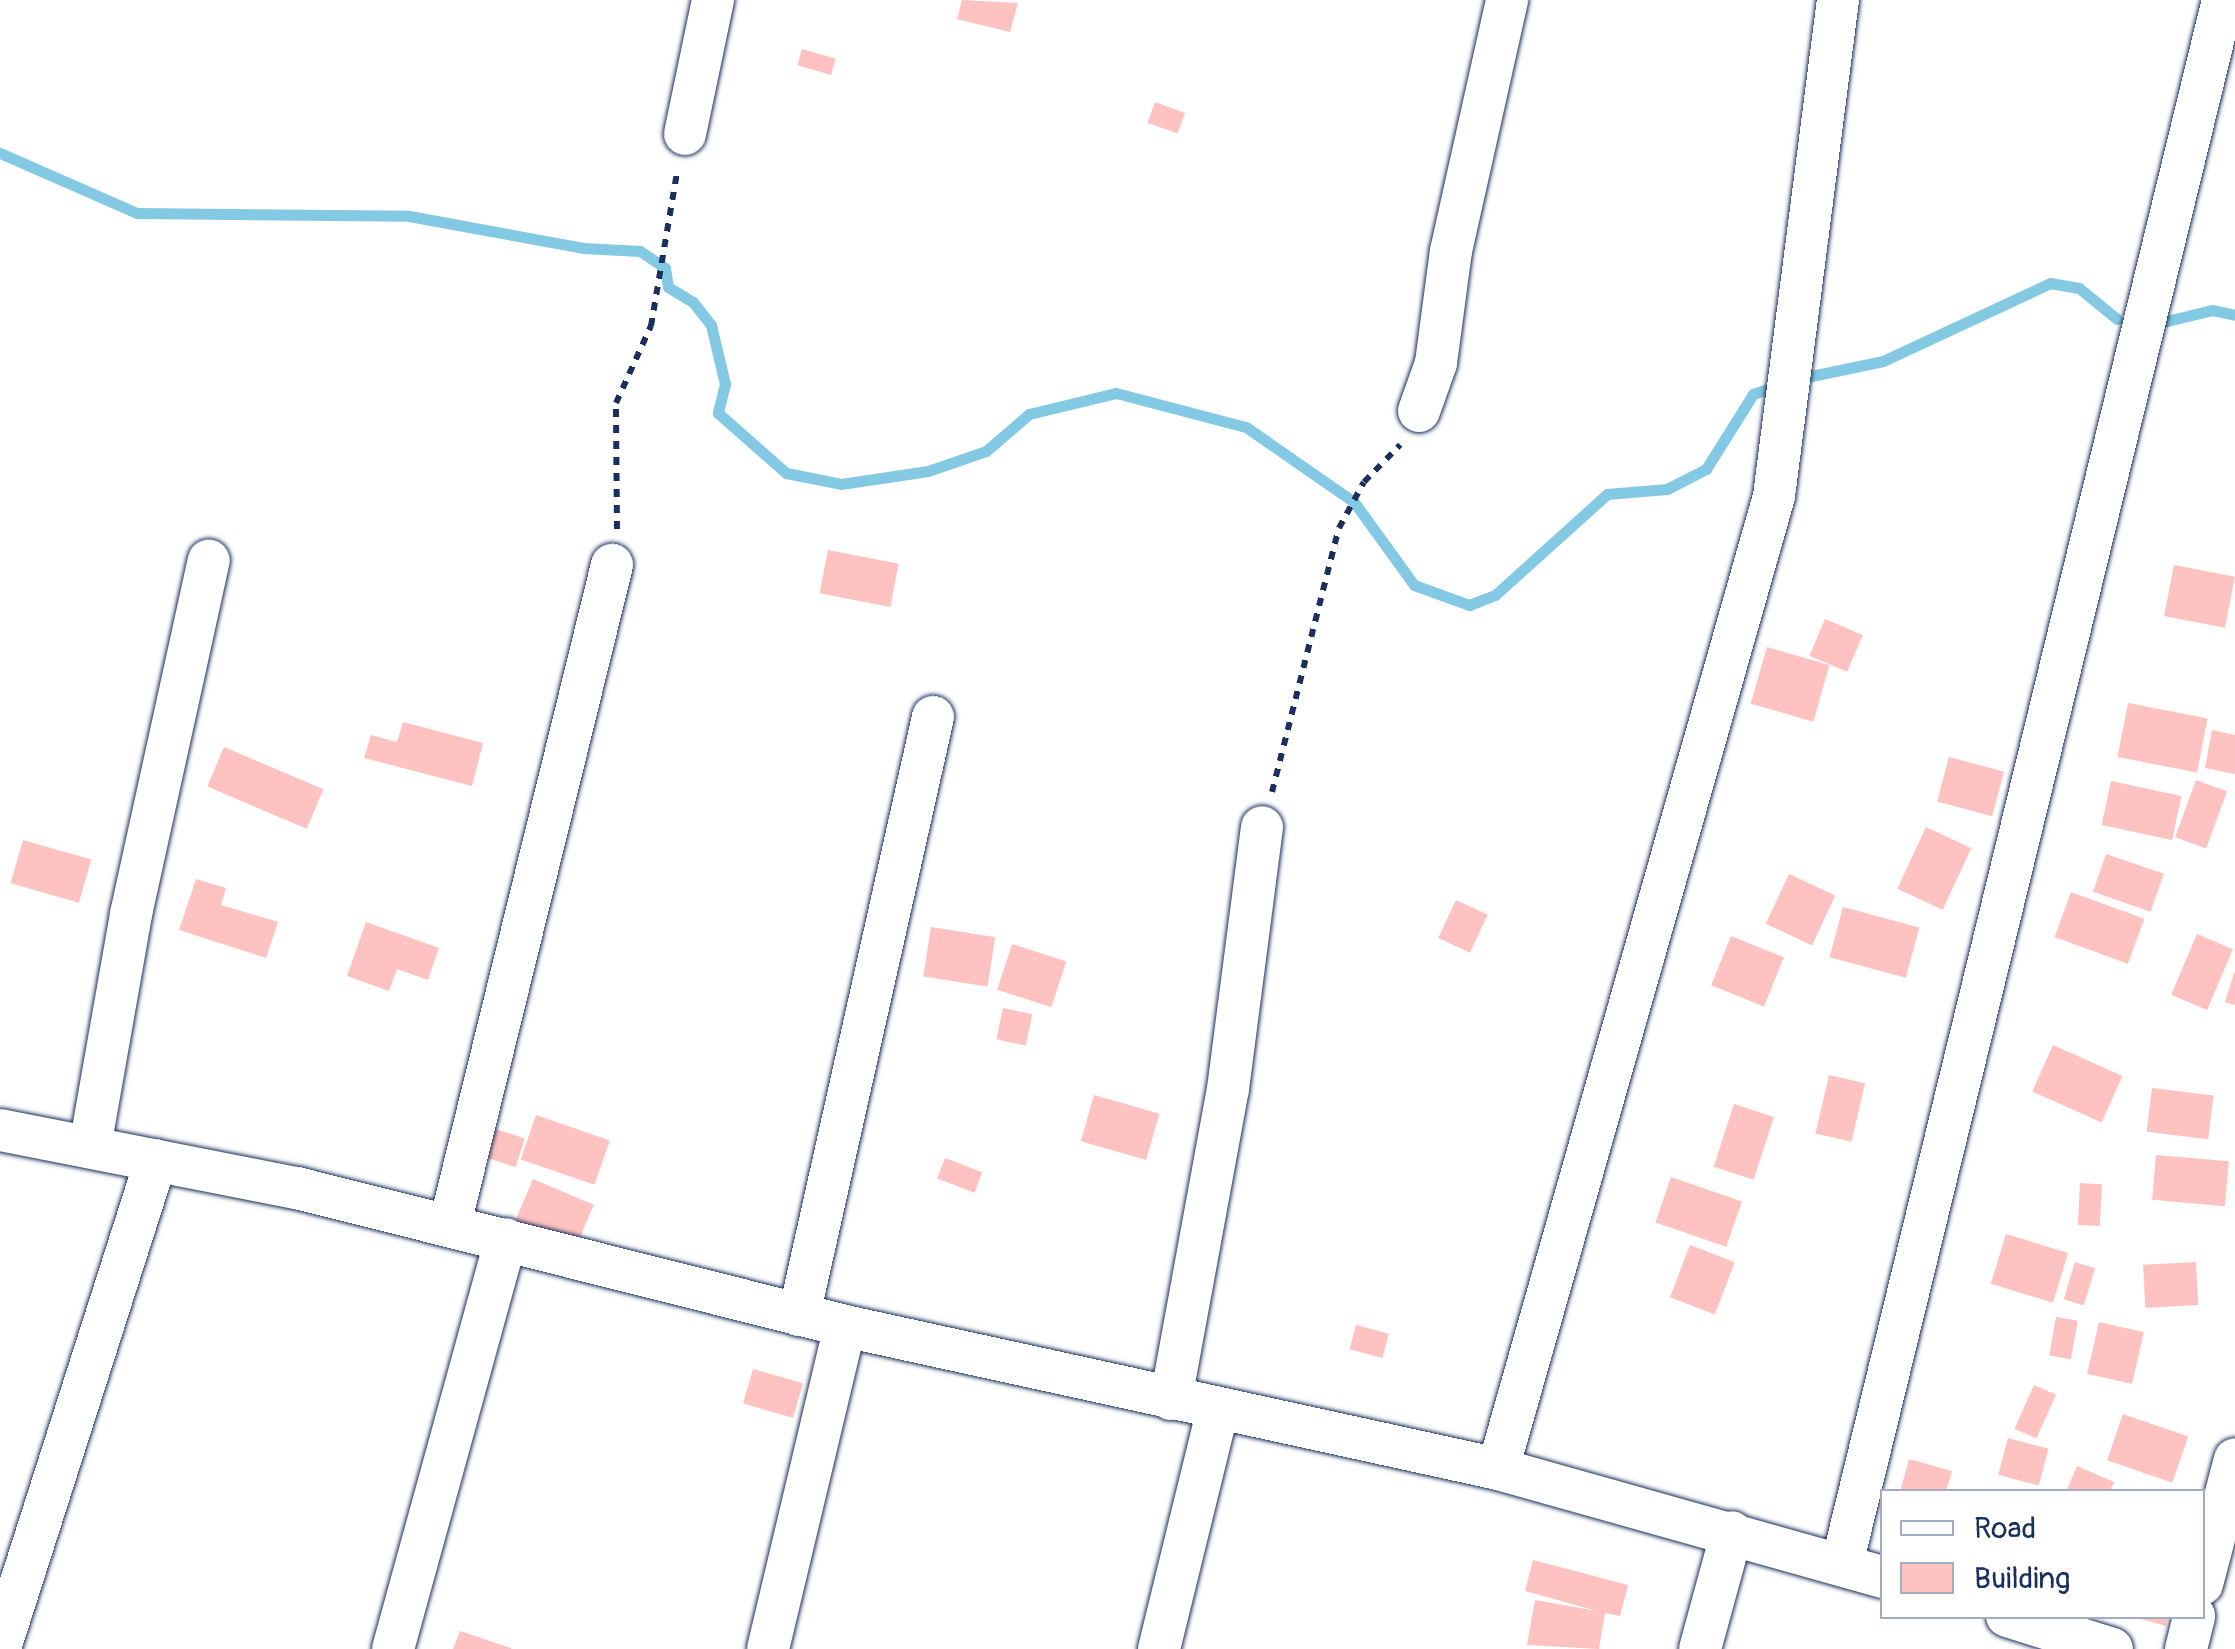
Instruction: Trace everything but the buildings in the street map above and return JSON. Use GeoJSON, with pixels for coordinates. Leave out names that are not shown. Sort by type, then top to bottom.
{"type":"FeatureCollection","features":[{"type":"Feature","properties":{"kind":"street"},"geometry":{"type":"LineString","coordinates":[[684,134],[714,0]]}},
{"type":"Feature","properties":{"kind":"street"},"geometry":{"type":"LineString","coordinates":[[1419,410],[1436,362],[1450,251],[1507,0]]}},
{"type":"Feature","properties":{"kind":"street"},"geometry":{"type":"LineString","coordinates":[[1498,1469],[1774,496],[1838,0]]}},
{"type":"Feature","properties":{"kind":"street"},"geometry":{"type":"LineString","coordinates":[[1842,1564],[2084,592],[2223,0]]}},
{"type":"Feature","properties":{"kind":"street"},"geometry":{"type":"LineString","coordinates":[[90,1147],[131,914],[210,560]]}},
{"type":"Feature","properties":{"kind":"street"},"geometry":{"type":"LineString","coordinates":[[450,1224],[612,565]]}},
{"type":"Feature","properties":{"kind":"street"},"geometry":{"type":"LineString","coordinates":[[799,1314],[933,717]]}},
{"type":"Feature","properties":{"kind":"street"},"geometry":{"type":"LineString","coordinates":[[1171,1399],[1228,1088],[1262,827]]}},
{"type":"Feature","properties":{"kind":"street"},"geometry":{"type":"LineString","coordinates":[[0,1130],[450,1224],[846,1326],[1498,1469],[1880,1576]]}},
{"type":"Feature","properties":{"kind":"street"},"geometry":{"type":"LineString","coordinates":[[0,1648],[156,1160]]}},
{"type":"Feature","properties":{"kind":"street"},"geometry":{"type":"LineString","coordinates":[[393,1649],[506,1239]]}},
{"type":"Feature","properties":{"kind":"street"},"geometry":{"type":"LineString","coordinates":[[768,1649],[846,1326]]}},
{"type":"Feature","properties":{"kind":"street"},"geometry":{"type":"LineString","coordinates":[[1159,1649],[1218,1409]]}},
{"type":"Feature","properties":{"kind":"street"},"geometry":{"type":"LineString","coordinates":[[2205,1573],[2235,1459]]}},
{"type":"Feature","properties":{"kind":"street"},"geometry":{"type":"LineString","coordinates":[[1700,1649],[1732,1532]]}},
{"type":"Feature","properties":{"kind":"street"},"geometry":{"type":"LineString","coordinates":[[2016,1619],[2106,1648]]}},
{"type":"Feature","properties":{"kind":"street"},"geometry":{"type":"LineString","coordinates":[[2186,1649],[2193,1619]]}},
{"type":"Feature","properties":{"kind":"path"},"geometry":{"type":"LineString","coordinates":[[612,565],[619,496],[616,403],[652,326],[684,134]]}},
{"type":"Feature","properties":{"kind":"path"},"geometry":{"type":"LineString","coordinates":[[1262,827],[1339,528],[1364,482],[1390,459],[1419,410]]}},
{"type":"Feature","properties":{"kind":"waterway"},"geometry":{"type":"LineString","coordinates":[[0,153],[137,213],[409,216],[583,248],[640,251],[665,268],[668,287],[693,302],[711,325],[725,384],[718,413],[786,473],[841,484],[928,471],[986,451],[1029,414],[1116,393],[1246,427],[1354,502],[1414,585],[1469,605],[1495,595],[1607,494],[1667,489],[1706,469],[1753,394],[1779,385]]}},
{"type":"Feature","properties":{"kind":"waterway"},"geometry":{"type":"LineString","coordinates":[[1797,379],[1883,361],[2050,283],[2079,288],[2117,319]]}},
{"type":"Feature","properties":{"kind":"waterway"},"geometry":{"type":"LineString","coordinates":[[2163,322],[2212,310],[2235,315]]}}]}
